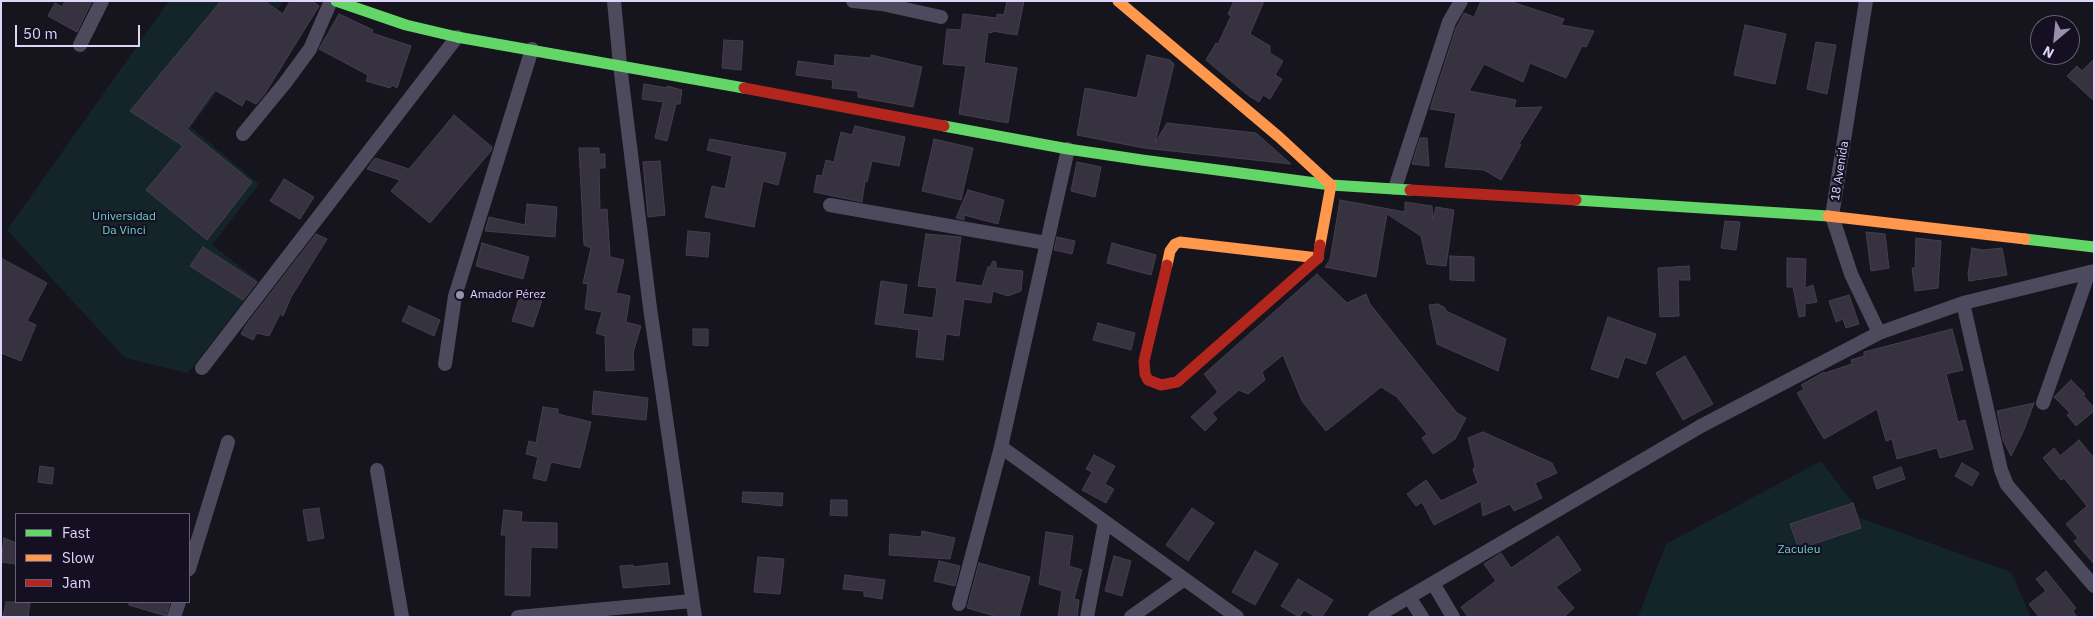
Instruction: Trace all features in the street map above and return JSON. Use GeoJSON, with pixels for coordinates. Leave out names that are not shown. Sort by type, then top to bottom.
{"type":"FeatureCollection","features":[{"type":"Feature","properties":{"kind":"street"},"geometry":{"type":"LineString","coordinates":[[80,45],[102,1]]}},
{"type":"Feature","properties":{"kind":"street"},"geometry":{"type":"LineString","coordinates":[[243,134],[310,49],[331,1]]}},
{"type":"Feature","properties":{"kind":"street"},"geometry":{"type":"LineString","coordinates":[[336,1],[398,23],[457,37],[620,65],[1068,149],[1331,185],[1832,216],[2094,247]]}},
{"type":"Feature","properties":{"kind":"street"},"geometry":{"type":"LineString","coordinates":[[614,1],[650,308],[695,617]]}},
{"type":"Feature","properties":{"kind":"street"},"geometry":{"type":"LineString","coordinates":[[853,1],[882,3],[941,17]]}},
{"type":"Feature","properties":{"kind":"street"},"geometry":{"type":"LineString","coordinates":[[1118,1],[1279,137],[1331,185]]}},
{"type":"Feature","properties":{"kind":"street"},"geometry":{"type":"LineString","coordinates":[[1394,188],[1449,22],[1461,1]]}},
{"type":"Feature","properties":{"kind":"street","name":"18 Avenida"},"geometry":{"type":"LineString","coordinates":[[1866,1],[1832,216],[1851,274],[1878,333]]}},
{"type":"Feature","properties":{"kind":"street"},"geometry":{"type":"LineString","coordinates":[[202,368],[457,37]]}},
{"type":"Feature","properties":{"kind":"street"},"geometry":{"type":"LineString","coordinates":[[445,364],[456,296],[532,49]]}},
{"type":"Feature","properties":{"kind":"street"},"geometry":{"type":"LineString","coordinates":[[959,604],[1001,447],[1068,149]]}},
{"type":"Feature","properties":{"kind":"street"},"geometry":{"type":"LineString","coordinates":[[1318,258],[1180,242],[1175,244],[1170,251],[1144,361],[1145,374],[1148,380],[1160,385],[1177,382],[1318,258],[1331,185]]}},
{"type":"Feature","properties":{"kind":"street"},"geometry":{"type":"LineString","coordinates":[[830,205],[1046,243]]}},
{"type":"Feature","properties":{"kind":"street"},"geometry":{"type":"LineString","coordinates":[[1375,617],[1701,426],[1878,333],[1963,303],[2091,271]]}},
{"type":"Feature","properties":{"kind":"street"},"geometry":{"type":"LineString","coordinates":[[2043,403],[2091,271]]}},
{"type":"Feature","properties":{"kind":"street"},"geometry":{"type":"LineString","coordinates":[[1963,303],[2006,486],[2094,586]]}},
{"type":"Feature","properties":{"kind":"street"},"geometry":{"type":"LineString","coordinates":[[190,566],[228,442]]}},
{"type":"Feature","properties":{"kind":"street"},"geometry":{"type":"LineString","coordinates":[[1001,447],[1237,617]]}},
{"type":"Feature","properties":{"kind":"street"},"geometry":{"type":"LineString","coordinates":[[378,470],[402,617]]}},
{"type":"Feature","properties":{"kind":"street"},"geometry":{"type":"LineString","coordinates":[[1087,617],[1105,522]]}},
{"type":"Feature","properties":{"kind":"street"},"geometry":{"type":"LineString","coordinates":[[1131,617],[1184,580]]}},
{"type":"Feature","properties":{"kind":"street"},"geometry":{"type":"LineString","coordinates":[[1433,583],[1453,617]]}},
{"type":"Feature","properties":{"kind":"street"},"geometry":{"type":"LineString","coordinates":[[1410,597],[1422,617]]}},
{"type":"Feature","properties":{"kind":"street"},"geometry":{"type":"LineString","coordinates":[[518,617],[692,600]]}},
{"type":"Feature","properties":{"kind":"street"},"geometry":{"type":"LineString","coordinates":[[174,617],[179,603]]}},
{"type":"Feature","properties":{"kind":"green space","name":"Universidad Da Vinci"},"geometry":{"type":"Polygon","coordinates":[[[169,1],[284,1],[191,127],[259,184],[212,245],[259,281],[188,373],[125,358],[7,230],[169,1]]]}},
{"type":"Feature","properties":{"kind":"green space","name":"Zaculeu"},"geometry":{"type":"Polygon","coordinates":[[[1821,461],[1853,503],[1860,518],[2011,572],[2031,617],[1638,617],[1666,544],[1821,461]]]}},
{"type":"Feature","properties":{"kind":"building"},"geometry":{"type":"Polygon","coordinates":[[[65,1],[92,1],[77,32],[48,16],[55,3],[62,7],[65,1]]]}},
{"type":"Feature","properties":{"kind":"building"},"geometry":{"type":"Polygon","coordinates":[[[221,1],[264,1],[283,14],[290,1],[312,1],[319,6],[264,95],[256,104],[246,99],[242,106],[215,90],[187,129],[252,182],[207,240],[146,190],[183,146],[130,111],[221,1]]]}},
{"type":"Feature","properties":{"kind":"building"},"geometry":{"type":"Polygon","coordinates":[[[1007,1],[1024,1],[1017,35],[988,32],[984,63],[1017,68],[1008,123],[959,114],[966,66],[943,64],[947,29],[961,30],[963,14],[997,18],[997,14],[1004,15],[1007,1]]]}},
{"type":"Feature","properties":{"kind":"building"},"geometry":{"type":"Polygon","coordinates":[[[1234,1],[1264,1],[1250,34],[1270,46],[1270,53],[1283,61],[1275,75],[1282,79],[1270,99],[1263,95],[1259,102],[1249,96],[1206,60],[1216,43],[1218,44],[1231,16],[1228,14],[1234,1]]]}},
{"type":"Feature","properties":{"kind":"building"},"geometry":{"type":"Polygon","coordinates":[[[1481,1],[1509,1],[1564,19],[1561,25],[1594,31],[1586,47],[1582,46],[1566,78],[1530,63],[1523,82],[1484,64],[1469,91],[1516,100],[1514,108],[1542,107],[1519,144],[1521,145],[1501,180],[1484,170],[1445,167],[1456,113],[1430,109],[1456,28],[1464,13],[1474,17],[1481,1]]]}},
{"type":"Feature","properties":{"kind":"building"},"geometry":{"type":"Polygon","coordinates":[[[339,14],[373,30],[372,33],[411,46],[397,88],[392,85],[390,88],[366,81],[368,75],[319,49],[339,14]]]}},
{"type":"Feature","properties":{"kind":"building"},"geometry":{"type":"Polygon","coordinates":[[[1745,25],[1786,34],[1775,84],[1734,75],[1745,25]]]}},
{"type":"Feature","properties":{"kind":"building"},"geometry":{"type":"Polygon","coordinates":[[[724,40],[743,41],[741,70],[722,68],[724,40]]]}},
{"type":"Feature","properties":{"kind":"building"},"geometry":{"type":"Polygon","coordinates":[[[1816,42],[1836,45],[1827,94],[1807,89],[1816,42]]]}},
{"type":"Feature","properties":{"kind":"building"},"geometry":{"type":"Polygon","coordinates":[[[835,55],[871,58],[871,55],[922,67],[913,107],[858,97],[858,91],[832,88],[833,80],[796,75],[798,61],[834,66],[835,55]]]}},
{"type":"Feature","properties":{"kind":"building"},"geometry":{"type":"Polygon","coordinates":[[[1147,55],[1170,60],[1174,64],[1155,143],[1167,123],[1256,133],[1291,164],[1144,148],[1077,135],[1085,88],[1137,98],[1147,55]]]}},
{"type":"Feature","properties":{"kind":"building"},"geometry":{"type":"Polygon","coordinates":[[[2094,59],[2094,101],[2067,76],[2077,66],[2082,71],[2094,59]]]}},
{"type":"Feature","properties":{"kind":"building"},"geometry":{"type":"Polygon","coordinates":[[[644,84],[667,88],[667,86],[682,90],[680,104],[676,104],[667,141],[655,138],[663,102],[642,99],[644,84]]]}},
{"type":"Feature","properties":{"kind":"building"},"geometry":{"type":"Polygon","coordinates":[[[454,115],[492,147],[491,151],[430,223],[391,191],[400,180],[367,169],[375,158],[409,169],[454,115]]]}},
{"type":"Feature","properties":{"kind":"building"},"geometry":{"type":"Polygon","coordinates":[[[855,126],[905,137],[899,166],[872,161],[867,182],[865,181],[862,202],[814,192],[817,175],[822,176],[826,160],[834,162],[841,132],[852,135],[855,126]]]}},
{"type":"Feature","properties":{"kind":"building"},"geometry":{"type":"Polygon","coordinates":[[[1420,138],[1427,138],[1429,166],[1412,164],[1420,138]]]}},
{"type":"Feature","properties":{"kind":"building"},"geometry":{"type":"Polygon","coordinates":[[[710,139],[786,153],[778,185],[763,181],[754,227],[705,217],[712,186],[725,189],[732,156],[707,150],[710,139]]]}},
{"type":"Feature","properties":{"kind":"building"},"geometry":{"type":"Polygon","coordinates":[[[934,139],[973,148],[961,200],[922,191],[934,139]]]}},
{"type":"Feature","properties":{"kind":"building"},"geometry":{"type":"Polygon","coordinates":[[[579,148],[599,148],[599,154],[605,154],[605,168],[599,168],[600,210],[607,209],[610,257],[624,260],[616,293],[630,296],[626,322],[641,326],[633,353],[634,370],[606,371],[605,336],[596,333],[602,312],[585,309],[588,284],[583,283],[591,248],[584,245],[579,148]]]}},
{"type":"Feature","properties":{"kind":"building"},"geometry":{"type":"Polygon","coordinates":[[[660,161],[665,215],[648,217],[643,162],[660,161]]]}},
{"type":"Feature","properties":{"kind":"building"},"geometry":{"type":"Polygon","coordinates":[[[1077,162],[1101,167],[1095,197],[1071,191],[1077,162]]]}},
{"type":"Feature","properties":{"kind":"building"},"geometry":{"type":"Polygon","coordinates":[[[284,179],[314,197],[300,219],[270,201],[284,179]]]}},
{"type":"Feature","properties":{"kind":"building"},"geometry":{"type":"Polygon","coordinates":[[[968,190],[1004,200],[998,224],[964,215],[964,220],[956,218],[968,190]]]}},
{"type":"Feature","properties":{"kind":"building"},"geometry":{"type":"Polygon","coordinates":[[[1340,200],[1405,212],[1405,202],[1432,206],[1433,219],[1436,207],[1454,210],[1446,266],[1427,264],[1421,236],[1387,214],[1376,277],[1325,267],[1330,260],[1340,200]]]}},
{"type":"Feature","properties":{"kind":"building"},"geometry":{"type":"Polygon","coordinates":[[[527,204],[557,207],[555,237],[485,231],[489,217],[525,225],[527,204]]]}},
{"type":"Feature","properties":{"kind":"building"},"geometry":{"type":"Polygon","coordinates":[[[1725,221],[1740,222],[1736,250],[1721,248],[1725,221]]]}},
{"type":"Feature","properties":{"kind":"building"},"geometry":{"type":"Polygon","coordinates":[[[688,231],[710,233],[708,257],[686,255],[688,231]]]}},
{"type":"Feature","properties":{"kind":"building"},"geometry":{"type":"Polygon","coordinates":[[[1866,232],[1885,234],[1889,268],[1871,271],[1866,232]]]}},
{"type":"Feature","properties":{"kind":"building"},"geometry":{"type":"Polygon","coordinates":[[[316,234],[327,239],[291,297],[283,316],[280,314],[269,336],[257,333],[253,340],[241,334],[246,325],[316,234]]]}},
{"type":"Feature","properties":{"kind":"building"},"geometry":{"type":"Polygon","coordinates":[[[926,234],[961,237],[955,282],[982,286],[988,267],[990,267],[993,261],[996,262],[996,268],[1023,271],[1021,291],[1008,296],[993,291],[991,303],[964,299],[959,336],[946,334],[943,360],[916,357],[919,330],[875,324],[881,281],[907,285],[903,314],[933,318],[937,288],[918,286],[926,234]]]}},
{"type":"Feature","properties":{"kind":"building"},"geometry":{"type":"Polygon","coordinates":[[[1057,237],[1075,241],[1072,254],[1054,250],[1057,237]]]}},
{"type":"Feature","properties":{"kind":"building"},"geometry":{"type":"Polygon","coordinates":[[[1916,238],[1941,241],[1938,288],[1915,291],[1912,268],[1915,268],[1916,238]]]}},
{"type":"Feature","properties":{"kind":"building"},"geometry":{"type":"Polygon","coordinates":[[[482,243],[529,257],[523,279],[476,266],[482,243]]]}},
{"type":"Feature","properties":{"kind":"building"},"geometry":{"type":"Polygon","coordinates":[[[1112,243],[1156,255],[1151,275],[1107,263],[1112,243]]]}},
{"type":"Feature","properties":{"kind":"building"},"geometry":{"type":"Polygon","coordinates":[[[203,247],[257,282],[243,300],[190,266],[203,247]]]}},
{"type":"Feature","properties":{"kind":"building"},"geometry":{"type":"Polygon","coordinates":[[[1972,248],[1983,250],[2002,248],[2007,275],[1969,281],[1968,274],[1972,248]]]}},
{"type":"Feature","properties":{"kind":"building"},"geometry":{"type":"Polygon","coordinates":[[[1450,256],[1474,257],[1474,281],[1450,280],[1450,256]]]}},
{"type":"Feature","properties":{"kind":"building"},"geometry":{"type":"Polygon","coordinates":[[[1,258],[47,283],[27,321],[36,325],[21,361],[1,353],[1,258]]]}},
{"type":"Feature","properties":{"kind":"building"},"geometry":{"type":"Polygon","coordinates":[[[1787,258],[1806,259],[1805,288],[1813,285],[1817,302],[1805,304],[1805,316],[1799,317],[1793,287],[1787,287],[1787,258]]]}},
{"type":"Feature","properties":{"kind":"building"},"geometry":{"type":"Polygon","coordinates":[[[1689,266],[1690,280],[1678,280],[1679,316],[1660,317],[1658,268],[1689,266]]]}},
{"type":"Feature","properties":{"kind":"building"},"geometry":{"type":"Polygon","coordinates":[[[1317,274],[1347,303],[1366,294],[1370,304],[1457,413],[1466,418],[1455,439],[1433,454],[1422,438],[1427,434],[1397,397],[1381,387],[1326,431],[1302,401],[1283,355],[1262,372],[1265,380],[1248,394],[1239,390],[1212,413],[1217,419],[1205,431],[1191,417],[1218,392],[1204,374],[1317,274]]]}},
{"type":"Feature","properties":{"kind":"building"},"geometry":{"type":"Polygon","coordinates":[[[522,290],[543,297],[533,327],[512,321],[522,290]]]}},
{"type":"Feature","properties":{"kind":"building"},"geometry":{"type":"Polygon","coordinates":[[[1849,295],[1859,324],[1846,328],[1843,319],[1836,322],[1829,301],[1849,295]]]}},
{"type":"Feature","properties":{"kind":"building"},"geometry":{"type":"Polygon","coordinates":[[[1438,304],[1445,308],[1446,311],[1506,339],[1498,371],[1437,344],[1429,305],[1438,304]]]}},
{"type":"Feature","properties":{"kind":"building"},"geometry":{"type":"Polygon","coordinates":[[[409,306],[440,320],[434,336],[402,321],[409,306]]]}},
{"type":"Feature","properties":{"kind":"building"},"geometry":{"type":"Polygon","coordinates":[[[1608,317],[1656,334],[1646,364],[1625,357],[1618,378],[1591,369],[1608,317]]]}},
{"type":"Feature","properties":{"kind":"building"},"geometry":{"type":"Polygon","coordinates":[[[1098,323],[1135,333],[1131,350],[1093,340],[1098,323]]]}},
{"type":"Feature","properties":{"kind":"building"},"geometry":{"type":"Polygon","coordinates":[[[693,329],[708,329],[708,346],[693,345],[693,329]]]}},
{"type":"Feature","properties":{"kind":"building"},"geometry":{"type":"Polygon","coordinates":[[[1952,329],[1963,370],[1946,374],[1958,422],[1965,420],[1973,449],[1940,458],[1937,448],[1897,459],[1892,439],[1886,441],[1877,409],[1824,439],[1797,393],[1804,389],[1801,385],[1824,372],[1852,364],[1851,360],[1864,356],[1864,352],[1952,329]]]}},
{"type":"Feature","properties":{"kind":"building"},"geometry":{"type":"Polygon","coordinates":[[[1685,356],[1713,404],[1683,420],[1656,373],[1685,356]]]}},
{"type":"Feature","properties":{"kind":"building"},"geometry":{"type":"Polygon","coordinates":[[[2071,380],[2085,394],[2083,395],[2094,408],[2094,411],[2076,426],[2067,415],[2070,413],[2054,397],[2071,380]]]}},
{"type":"Feature","properties":{"kind":"building"},"geometry":{"type":"Polygon","coordinates":[[[594,391],[648,398],[646,420],[592,414],[594,391]]]}},
{"type":"Feature","properties":{"kind":"building"},"geometry":{"type":"Polygon","coordinates":[[[2034,403],[2024,430],[2011,456],[2003,440],[1997,411],[2034,403]]]}},
{"type":"Feature","properties":{"kind":"building"},"geometry":{"type":"Polygon","coordinates":[[[543,407],[558,409],[558,414],[591,422],[580,468],[551,462],[546,481],[533,478],[538,457],[526,454],[529,441],[536,443],[543,407]]]}},
{"type":"Feature","properties":{"kind":"building"},"geometry":{"type":"Polygon","coordinates":[[[1483,432],[1552,463],[1557,473],[1535,483],[1542,498],[1514,511],[1510,504],[1483,516],[1481,501],[1434,525],[1422,502],[1416,506],[1407,494],[1426,480],[1441,501],[1478,483],[1473,470],[1475,466],[1468,438],[1483,432]]]}},
{"type":"Feature","properties":{"kind":"building"},"geometry":{"type":"Polygon","coordinates":[[[2079,440],[2094,458],[2094,564],[2074,541],[2078,538],[2066,524],[2087,506],[2064,478],[2061,480],[2043,458],[2054,448],[2060,456],[2079,440]]]}},
{"type":"Feature","properties":{"kind":"building"},"geometry":{"type":"Polygon","coordinates":[[[1094,455],[1115,466],[1105,484],[1114,489],[1106,503],[1082,490],[1092,472],[1086,469],[1094,455]]]}},
{"type":"Feature","properties":{"kind":"building"},"geometry":{"type":"Polygon","coordinates":[[[1962,463],[1979,473],[1972,486],[1955,476],[1962,463]]]}},
{"type":"Feature","properties":{"kind":"building"},"geometry":{"type":"Polygon","coordinates":[[[40,466],[54,468],[52,484],[38,482],[40,466]]]}},
{"type":"Feature","properties":{"kind":"building"},"geometry":{"type":"Polygon","coordinates":[[[1901,467],[1905,479],[1877,489],[1873,477],[1901,467]]]}},
{"type":"Feature","properties":{"kind":"building"},"geometry":{"type":"Polygon","coordinates":[[[743,492],[783,493],[782,506],[742,502],[743,492]]]}},
{"type":"Feature","properties":{"kind":"building"},"geometry":{"type":"Polygon","coordinates":[[[831,500],[847,500],[847,516],[830,515],[831,500]]]}},
{"type":"Feature","properties":{"kind":"building"},"geometry":{"type":"Polygon","coordinates":[[[1853,503],[1861,528],[1799,549],[1790,524],[1853,503]]]}},
{"type":"Feature","properties":{"kind":"building"},"geometry":{"type":"Polygon","coordinates":[[[319,508],[324,538],[308,541],[303,510],[319,508]]]}},
{"type":"Feature","properties":{"kind":"building"},"geometry":{"type":"Polygon","coordinates":[[[1192,508],[1214,523],[1188,561],[1166,545],[1192,508]]]}},
{"type":"Feature","properties":{"kind":"building"},"geometry":{"type":"Polygon","coordinates":[[[504,510],[522,512],[521,522],[557,523],[557,548],[531,547],[530,596],[505,595],[506,535],[501,535],[504,510]]]}},
{"type":"Feature","properties":{"kind":"building"},"geometry":{"type":"Polygon","coordinates":[[[922,531],[955,538],[950,559],[889,555],[890,534],[921,537],[922,531]]]}},
{"type":"Feature","properties":{"kind":"building"},"geometry":{"type":"Polygon","coordinates":[[[1046,532],[1073,536],[1069,566],[1082,570],[1074,599],[1079,600],[1077,617],[1058,617],[1062,591],[1039,584],[1046,532]]]}},
{"type":"Feature","properties":{"kind":"building"},"geometry":{"type":"Polygon","coordinates":[[[1558,536],[1581,570],[1556,587],[1574,608],[1564,617],[1468,617],[1461,607],[1496,581],[1484,564],[1501,553],[1511,568],[1558,536]]]}},
{"type":"Feature","properties":{"kind":"building"},"geometry":{"type":"Polygon","coordinates":[[[4,538],[15,543],[15,564],[1,562],[4,538]]]}},
{"type":"Feature","properties":{"kind":"building"},"geometry":{"type":"Polygon","coordinates":[[[1255,551],[1278,564],[1255,605],[1232,592],[1255,551]]]}},
{"type":"Feature","properties":{"kind":"building"},"geometry":{"type":"Polygon","coordinates":[[[1114,556],[1131,561],[1122,596],[1105,591],[1114,556]]]}},
{"type":"Feature","properties":{"kind":"building"},"geometry":{"type":"Polygon","coordinates":[[[758,557],[784,559],[780,594],[754,592],[758,557]]]}},
{"type":"Feature","properties":{"kind":"building"},"geometry":{"type":"Polygon","coordinates":[[[939,561],[960,566],[955,586],[934,581],[939,561]]]}},
{"type":"Feature","properties":{"kind":"building"},"geometry":{"type":"Polygon","coordinates":[[[667,563],[670,584],[623,588],[620,566],[633,565],[633,567],[667,563]]]}},
{"type":"Feature","properties":{"kind":"building"},"geometry":{"type":"Polygon","coordinates":[[[979,563],[1030,577],[1019,617],[998,617],[967,608],[979,563]]]}},
{"type":"Feature","properties":{"kind":"building"},"geometry":{"type":"Polygon","coordinates":[[[2046,571],[2076,608],[2073,611],[2077,617],[2039,617],[2029,604],[2046,591],[2036,579],[2046,571]]]}},
{"type":"Feature","properties":{"kind":"building"},"geometry":{"type":"Polygon","coordinates":[[[845,575],[885,580],[882,599],[864,596],[864,591],[843,589],[845,575]]]}},
{"type":"Feature","properties":{"kind":"building"},"geometry":{"type":"Polygon","coordinates":[[[1298,579],[1333,600],[1322,617],[1316,617],[1304,610],[1299,617],[1281,606],[1298,579]]]}},
{"type":"Feature","properties":{"kind":"building"},"geometry":{"type":"Polygon","coordinates":[[[6,602],[30,603],[28,617],[3,617],[6,602]]]}},
{"type":"Feature","properties":{"kind":"building"},"geometry":{"type":"Polygon","coordinates":[[[129,603],[170,603],[166,616],[129,605],[129,603]]]}},
{"type":"Feature","properties":{"kind":"traffic: fast"},"geometry":{"type":"LineString","coordinates":[[336,1],[406,25],[457,37],[744,88]]}},
{"type":"Feature","properties":{"kind":"traffic: fast"},"geometry":{"type":"LineString","coordinates":[[944,126],[1068,149],[1142,160],[1331,185],[1410,190]]}},
{"type":"Feature","properties":{"kind":"traffic: fast"},"geometry":{"type":"LineString","coordinates":[[1576,200],[1828,216]]}},
{"type":"Feature","properties":{"kind":"traffic: fast"},"geometry":{"type":"LineString","coordinates":[[2025,239],[2094,247]]}},
{"type":"Feature","properties":{"kind":"traffic: slow"},"geometry":{"type":"LineString","coordinates":[[1118,1],[1279,137],[1331,185],[1320,245]]}},
{"type":"Feature","properties":{"kind":"traffic: slow"},"geometry":{"type":"LineString","coordinates":[[1828,216],[2025,239]]}},
{"type":"Feature","properties":{"kind":"traffic: slow"},"geometry":{"type":"LineString","coordinates":[[1167,265],[1170,251],[1175,244],[1180,242],[1318,258]]}},
{"type":"Feature","properties":{"kind":"traffic: jam"},"geometry":{"type":"LineString","coordinates":[[744,88],[944,126]]}},
{"type":"Feature","properties":{"kind":"traffic: jam"},"geometry":{"type":"LineString","coordinates":[[1410,190],[1576,200]]}},
{"type":"Feature","properties":{"kind":"traffic: jam"},"geometry":{"type":"LineString","coordinates":[[1167,265],[1144,361],[1145,374],[1148,380],[1161,385],[1177,382],[1318,258],[1320,245]]}},
{"type":"Feature","properties":{"kind":"place","name":"Amador Pérez"},"geometry":{"type":"Point","coordinates":[460,295]}}]}
